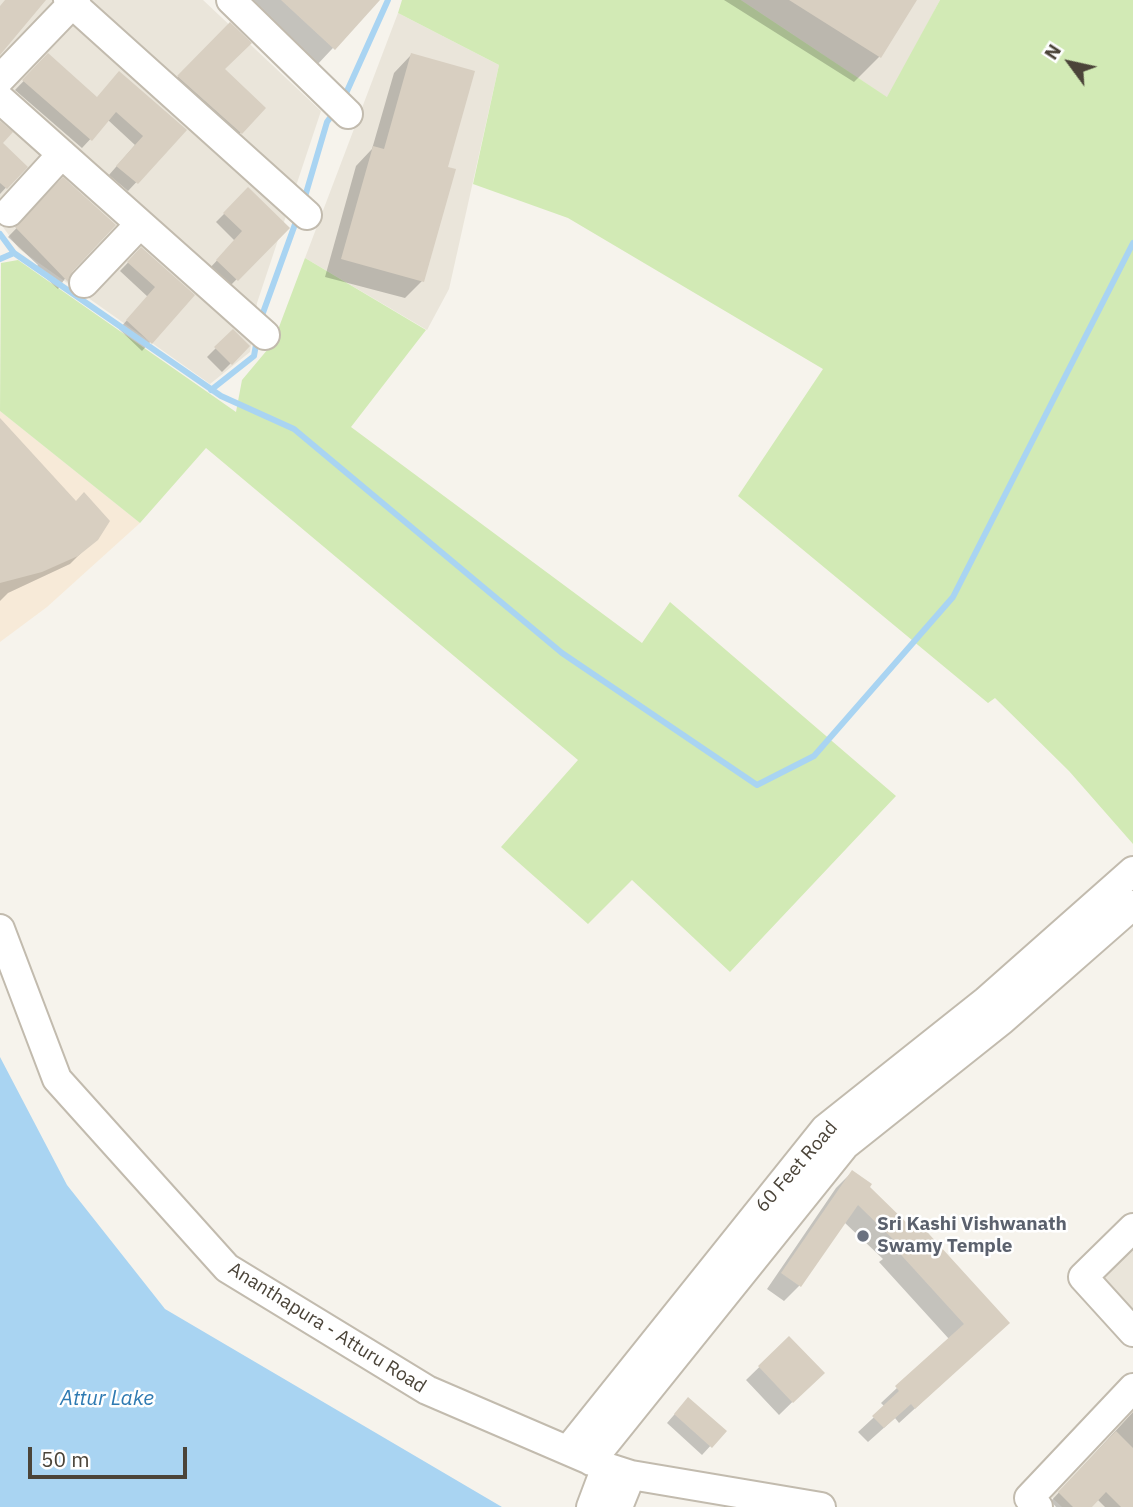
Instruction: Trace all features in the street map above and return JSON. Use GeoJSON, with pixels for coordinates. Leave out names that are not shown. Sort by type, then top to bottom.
{"type":"FeatureCollection","features":[{"type":"Feature","properties":{"kind":"street"},"geometry":{"type":"LineString","coordinates":[[231,0],[348,114]]}},
{"type":"Feature","properties":{"kind":"street"},"geometry":{"type":"LineString","coordinates":[[0,79],[72,1],[307,215]]}},
{"type":"Feature","properties":{"kind":"street"},"geometry":{"type":"LineString","coordinates":[[0,99],[265,335]]}},
{"type":"Feature","properties":{"kind":"street"},"geometry":{"type":"LineString","coordinates":[[9,212],[62,154]]}},
{"type":"Feature","properties":{"kind":"street"},"geometry":{"type":"LineString","coordinates":[[84,283],[140,224]]}},
{"type":"Feature","properties":{"kind":"street","name":"60 Feet Road"},"geometry":{"type":"LineString","coordinates":[[599,1463],[825,1129],[986,1000],[1133,871]]}},
{"type":"Feature","properties":{"kind":"street","name":"60 Feet Road"},"geometry":{"type":"LineString","coordinates":[[599,1463],[845,1145],[1002,1020],[1133,905]]}},
{"type":"Feature","properties":{"kind":"street","name":"Ananthapura - Atturu Road"},"geometry":{"type":"LineString","coordinates":[[0,929],[57,1079],[227,1268],[427,1391],[599,1463],[821,1507]]}},
{"type":"Feature","properties":{"kind":"street"},"geometry":{"type":"LineString","coordinates":[[1133,1228],[1083,1277],[1133,1332]]}},
{"type":"Feature","properties":{"kind":"street"},"geometry":{"type":"LineString","coordinates":[[1038,1507],[1029,1498],[1133,1388]]}},
{"type":"Feature","properties":{"kind":"street"},"geometry":{"type":"LineString","coordinates":[[592,1507],[599,1463]]}},
{"type":"Feature","properties":{"kind":"street"},"geometry":{"type":"LineString","coordinates":[[599,1463],[618,1507]]}},
{"type":"Feature","properties":{"kind":"shaded area"},"geometry":{"type":"Polygon","coordinates":[[[0,0],[203,0],[321,111],[257,303],[250,352],[210,384],[19,249],[0,223],[0,0]]]}},
{"type":"Feature","properties":{"kind":"shaded area"},"geometry":{"type":"Polygon","coordinates":[[[741,0],[940,0],[888,98],[741,0]]]}},
{"type":"Feature","properties":{"kind":"shaded area"},"geometry":{"type":"Polygon","coordinates":[[[398,13],[499,65],[449,289],[427,330],[305,258],[398,13]]]}},
{"type":"Feature","properties":{"kind":"shaded area"},"geometry":{"type":"Polygon","coordinates":[[[0,411],[140,523],[47,607],[0,642],[0,411]]]}},
{"type":"Feature","properties":{"kind":"shaded area"},"geometry":{"type":"Polygon","coordinates":[[[1133,1236],[1133,1314],[1095,1272],[1133,1236]]]}},
{"type":"Feature","properties":{"kind":"shaded area"},"geometry":{"type":"Polygon","coordinates":[[[1133,1400],[1133,1507],[1062,1507],[1047,1493],[1133,1400]]]}},
{"type":"Feature","properties":{"kind":"green space"},"geometry":{"type":"Polygon","coordinates":[[[402,0],[741,0],[887,97],[940,0],[1133,0],[1133,844],[1069,771],[995,698],[988,703],[738,496],[823,369],[568,218],[473,184],[499,65],[398,13],[402,0]]]}},
{"type":"Feature","properties":{"kind":"green space"},"geometry":{"type":"Polygon","coordinates":[[[305,258],[426,330],[351,427],[642,643],[670,602],[896,796],[730,972],[632,880],[588,924],[501,847],[578,760],[206,448],[140,523],[0,411],[1,263],[18,260],[236,412],[242,380],[273,343],[305,258]]]}},
{"type":"Feature","properties":{"kind":"water","name":"Attur Lake"},"geometry":{"type":"Polygon","coordinates":[[[0,1057],[67,1185],[165,1309],[502,1507],[0,1507],[0,1057]]]}},
{"type":"Feature","properties":{"kind":"building"},"geometry":{"type":"Polygon","coordinates":[[[5,0],[46,0],[0,55],[0,6],[5,0]]]}},
{"type":"Feature","properties":{"kind":"building"},"geometry":{"type":"Polygon","coordinates":[[[281,0],[380,0],[335,50],[281,0]]]}},
{"type":"Feature","properties":{"kind":"building"},"geometry":{"type":"Polygon","coordinates":[[[789,0],[917,0],[881,58],[789,0]]]}},
{"type":"Feature","properties":{"kind":"building"},"geometry":{"type":"Polygon","coordinates":[[[230,22],[252,43],[225,69],[266,108],[242,134],[177,76],[230,22]]]}},
{"type":"Feature","properties":{"kind":"building"},"geometry":{"type":"Polygon","coordinates":[[[48,53],[97,97],[119,71],[187,130],[138,184],[116,166],[143,136],[116,112],[92,141],[22,80],[48,53]]]}},
{"type":"Feature","properties":{"kind":"building"},"geometry":{"type":"Polygon","coordinates":[[[411,53],[475,71],[448,167],[456,169],[424,282],[341,259],[373,146],[384,149],[411,53]]]}},
{"type":"Feature","properties":{"kind":"building"},"geometry":{"type":"Polygon","coordinates":[[[0,121],[13,132],[3,143],[28,167],[7,189],[0,183],[0,121]]]}},
{"type":"Feature","properties":{"kind":"building"},"geometry":{"type":"Polygon","coordinates":[[[63,177],[116,225],[72,272],[68,282],[15,227],[63,177]]]}},
{"type":"Feature","properties":{"kind":"building"},"geometry":{"type":"Polygon","coordinates":[[[248,187],[290,228],[238,281],[216,260],[242,231],[223,213],[248,187]]]}},
{"type":"Feature","properties":{"kind":"building"},"geometry":{"type":"Polygon","coordinates":[[[141,247],[195,295],[152,344],[126,320],[155,287],[127,262],[141,247]]]}},
{"type":"Feature","properties":{"kind":"building"},"geometry":{"type":"Polygon","coordinates":[[[233,329],[250,346],[232,365],[214,347],[233,329]]]}},
{"type":"Feature","properties":{"kind":"building"},"geometry":{"type":"Polygon","coordinates":[[[0,418],[76,501],[84,492],[110,521],[98,540],[78,556],[42,572],[0,583],[0,418]]]}},
{"type":"Feature","properties":{"kind":"building"},"geometry":{"type":"Polygon","coordinates":[[[852,1170],[872,1184],[870,1187],[912,1228],[919,1223],[1010,1323],[915,1409],[911,1404],[884,1428],[872,1416],[899,1391],[895,1386],[964,1324],[893,1246],[897,1243],[858,1205],[801,1287],[781,1273],[852,1170]]]}},
{"type":"Feature","properties":{"kind":"building"},"geometry":{"type":"Polygon","coordinates":[[[789,1336],[825,1373],[793,1403],[758,1366],[789,1336]]]}},
{"type":"Feature","properties":{"kind":"building"},"geometry":{"type":"Polygon","coordinates":[[[688,1397],[727,1431],[712,1448],[674,1414],[688,1397]]]}},
{"type":"Feature","properties":{"kind":"building"},"geometry":{"type":"Polygon","coordinates":[[[1116,1431],[1133,1448],[1133,1507],[1121,1507],[1106,1492],[1092,1507],[1073,1507],[1058,1492],[1116,1431]]]}},
{"type":"Feature","properties":{"kind":"waterway"},"geometry":{"type":"LineString","coordinates":[[343,100],[388,0]]}},
{"type":"Feature","properties":{"kind":"waterway"},"geometry":{"type":"LineString","coordinates":[[304,200],[327,122],[335,111]]}},
{"type":"Feature","properties":{"kind":"waterway"},"geometry":{"type":"LineString","coordinates":[[260,321],[298,216]]}},
{"type":"Feature","properties":{"kind":"waterway"},"geometry":{"type":"LineString","coordinates":[[0,234],[14,253]]}},
{"type":"Feature","properties":{"kind":"waterway"},"geometry":{"type":"LineString","coordinates":[[0,259],[14,253],[221,396],[294,429],[562,653],[757,785],[814,756],[953,597],[1133,243]]}},
{"type":"Feature","properties":{"kind":"waterway"},"geometry":{"type":"LineString","coordinates":[[211,390],[254,356],[257,339]]}},
{"type":"Feature","properties":{"kind":"place","name":"Sri Kashi Vishwanath Swamy Temple"},"geometry":{"type":"Point","coordinates":[863,1236]}}]}
